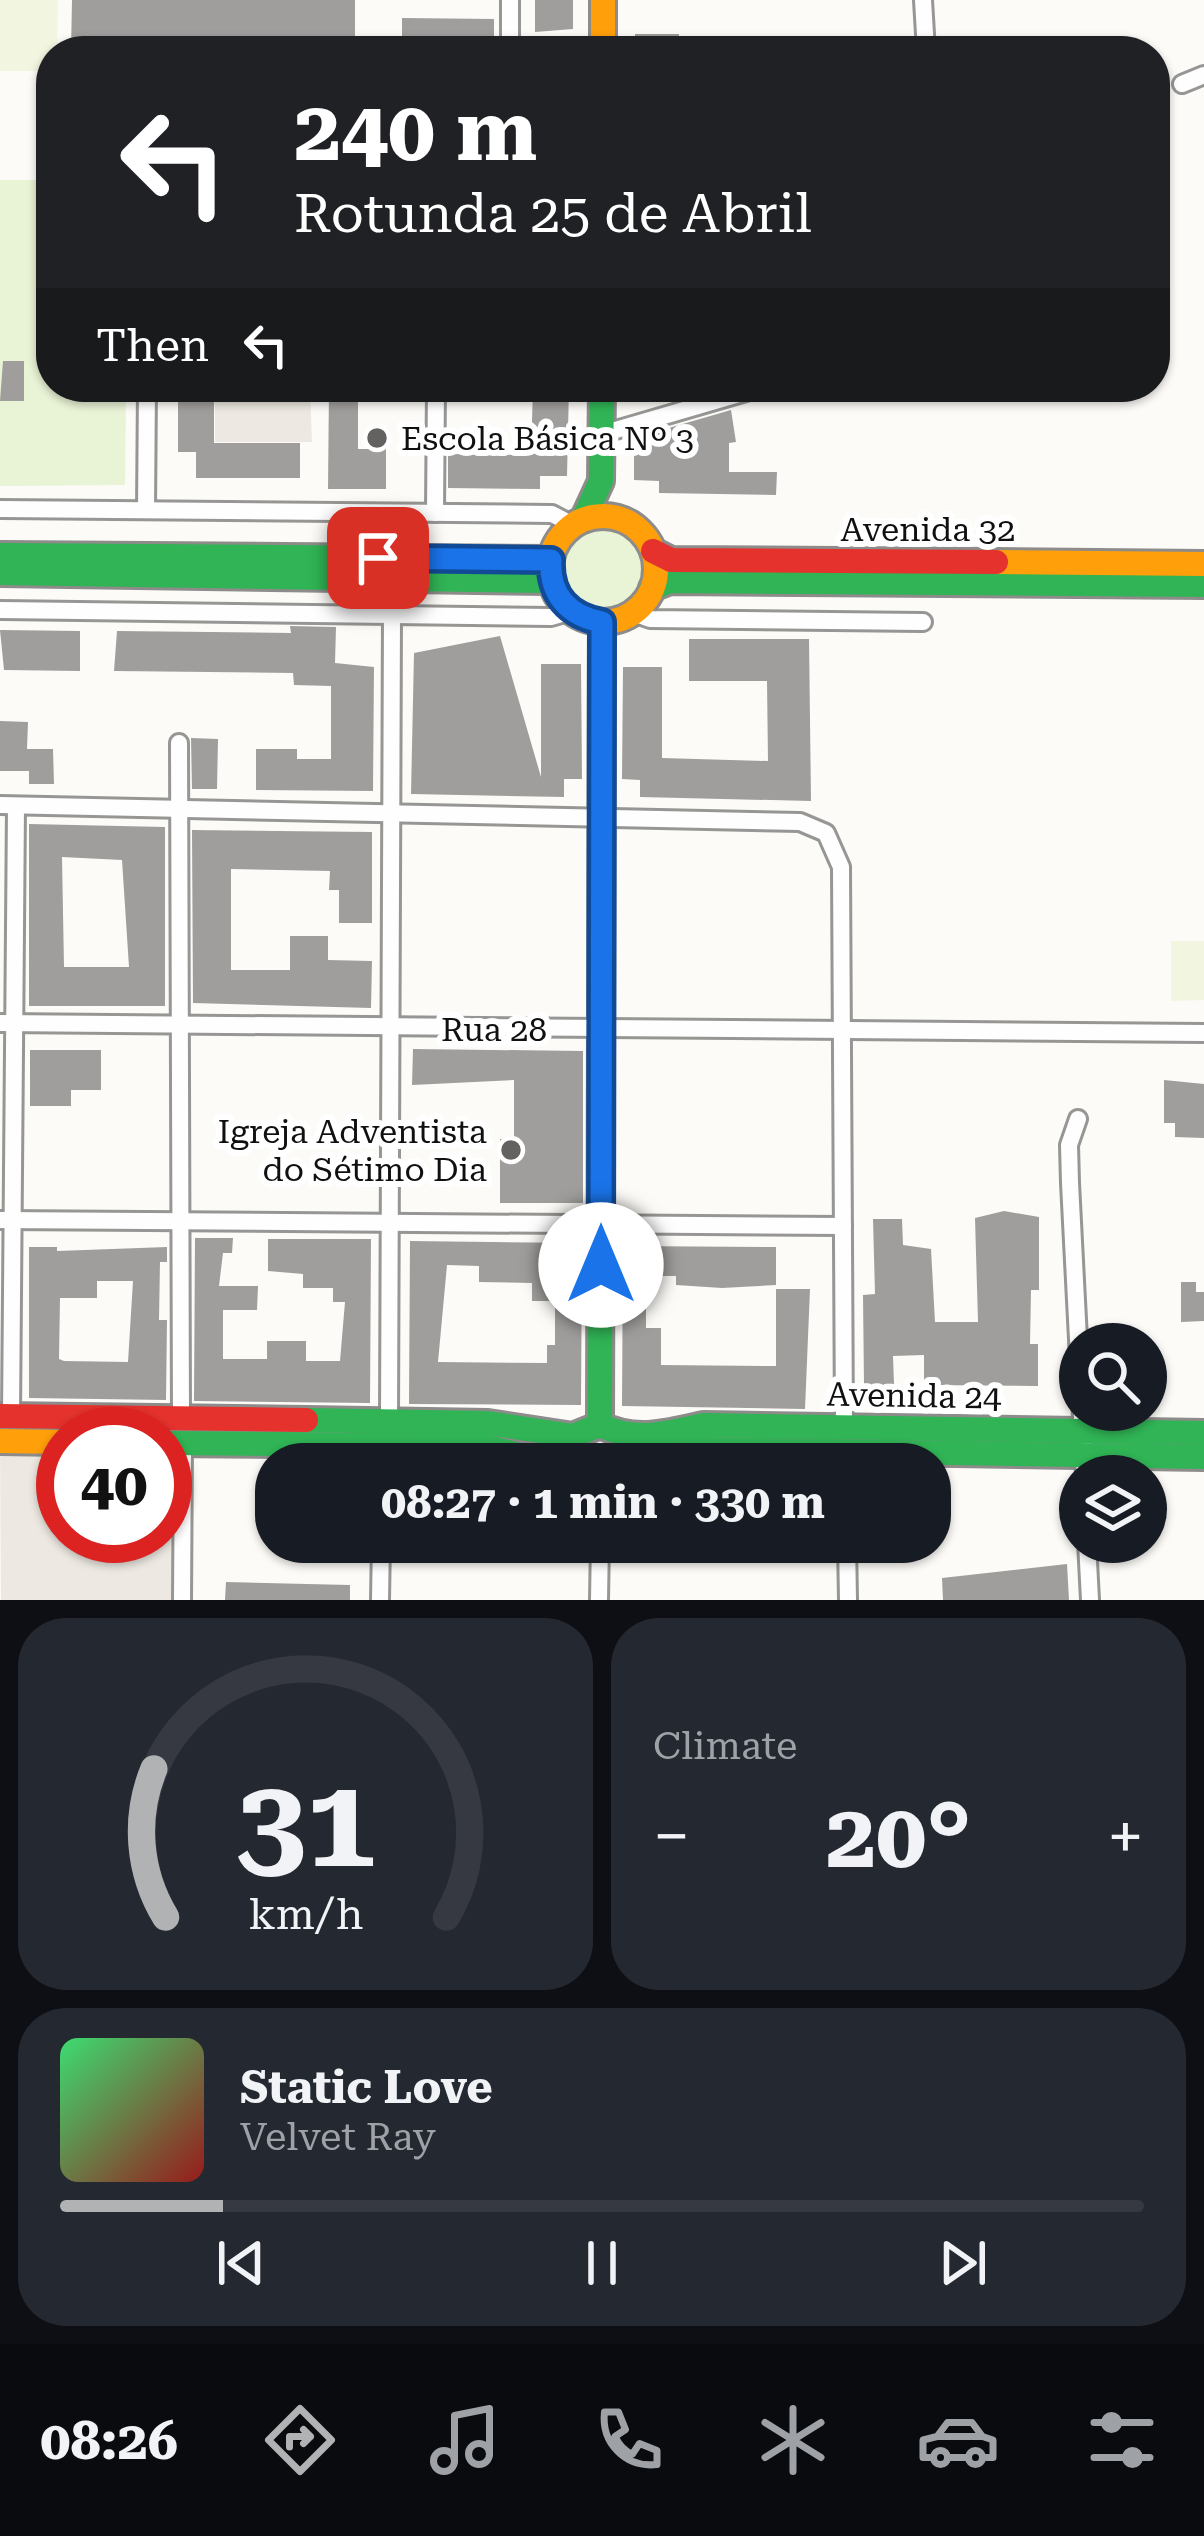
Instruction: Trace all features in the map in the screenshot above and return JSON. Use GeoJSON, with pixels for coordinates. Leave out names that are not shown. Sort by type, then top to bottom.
{"type":"FeatureCollection","features":[{"type":"Feature","properties":{"kind":"main road"},"geometry":{"type":"LineString","coordinates":[[603,0],[603,36]]}},
{"type":"Feature","properties":{"kind":"main road"},"geometry":{"type":"LineString","coordinates":[[551,570],[601,481],[602,402]]}},
{"type":"Feature","properties":{"kind":"main road"},"geometry":{"type":"LineString","coordinates":[[551,570],[572,611],[602,622],[633,613],[652,588],[653,550],[601,481]]}},
{"type":"Feature","properties":{"kind":"main road"},"geometry":{"type":"LineString","coordinates":[[578,522],[613,516],[626,520]]}},
{"type":"Feature","properties":{"kind":"main road","name":"Avenida 32"},"geometry":{"type":"LineString","coordinates":[[653,550],[671,560],[1204,564]]}},
{"type":"Feature","properties":{"kind":"main road"},"geometry":{"type":"LineString","coordinates":[[0,555],[551,570]]}},
{"type":"Feature","properties":{"kind":"main road"},"geometry":{"type":"LineString","coordinates":[[0,574],[551,570]]}},
{"type":"Feature","properties":{"kind":"main road","name":"Avenida 32"},"geometry":{"type":"LineString","coordinates":[[652,588],[670,580],[1204,585]]}},
{"type":"Feature","properties":{"kind":"main road"},"geometry":{"type":"LineString","coordinates":[[600,1425],[602,622]]}},
{"type":"Feature","properties":{"kind":"main road"},"geometry":{"type":"LineString","coordinates":[[6,1416],[36,1419]]}},
{"type":"Feature","properties":{"kind":"main road"},"geometry":{"type":"LineString","coordinates":[[192,1436],[384,1443],[488,1423],[573,1436],[600,1425],[626,1443]]}},
{"type":"Feature","properties":{"kind":"main road","name":"Avenida 24"},"geometry":{"type":"LineString","coordinates":[[625,1438],[704,1426],[814,1443]]}},
{"type":"Feature","properties":{"kind":"main road","name":"Avenida 24"},"geometry":{"type":"LineString","coordinates":[[1083,1453],[1204,1432]]}},
{"type":"Feature","properties":{"kind":"main road"},"geometry":{"type":"LineString","coordinates":[[571,1443],[573,1436]]}},
{"type":"Feature","properties":{"kind":"main road"},"geometry":{"type":"LineString","coordinates":[[0,1441],[36,1442]]}},
{"type":"Feature","properties":{"kind":"main road","name":"Avenida 24"},"geometry":{"type":"LineString","coordinates":[[951,1450],[1204,1457]]}},
{"type":"Feature","properties":{"kind":"street"},"geometry":{"type":"LineString","coordinates":[[510,0],[510,36]]}},
{"type":"Feature","properties":{"kind":"street"},"geometry":{"type":"LineString","coordinates":[[923,0],[925,36]]}},
{"type":"Feature","properties":{"kind":"street"},"geometry":{"type":"LineString","coordinates":[[1182,84],[1204,75]]}},
{"type":"Feature","properties":{"kind":"street"},"geometry":{"type":"LineString","coordinates":[[146,511],[147,402]]}},
{"type":"Feature","properties":{"kind":"street"},"geometry":{"type":"LineString","coordinates":[[435,513],[436,402]]}},
{"type":"Feature","properties":{"kind":"street"},"geometry":{"type":"LineString","coordinates":[[602,434],[712,402]]}},
{"type":"Feature","properties":{"kind":"street"},"geometry":{"type":"LineString","coordinates":[[0,509],[553,514],[578,522]]}},
{"type":"Feature","properties":{"kind":"street"},"geometry":{"type":"LineString","coordinates":[[0,610],[551,617],[572,611]]}},
{"type":"Feature","properties":{"kind":"street"},"geometry":{"type":"LineString","coordinates":[[633,613],[650,619],[923,622]]}},
{"type":"Feature","properties":{"kind":"street"},"geometry":{"type":"LineString","coordinates":[[384,1443],[392,1222],[392,614]]}},
{"type":"Feature","properties":{"kind":"street"},"geometry":{"type":"LineString","coordinates":[[177,1407],[179,743]]}},
{"type":"Feature","properties":{"kind":"street"},"geometry":{"type":"LineString","coordinates":[[6,1416],[8,806],[800,822],[826,833],[841,867],[846,1443]]}},
{"type":"Feature","properties":{"kind":"street","name":"Rua 28"},"geometry":{"type":"LineString","coordinates":[[7,1023],[1204,1033]]}},
{"type":"Feature","properties":{"kind":"street"},"geometry":{"type":"LineString","coordinates":[[1078,1119],[1070,1145],[1083,1453]]}},
{"type":"Feature","properties":{"kind":"street"},"geometry":{"type":"LineString","coordinates":[[6,1220],[843,1226]]}},
{"type":"Feature","properties":{"kind":"street"},"geometry":{"type":"LineString","coordinates":[[181,1563],[182,1600]]}},
{"type":"Feature","properties":{"kind":"street"},"geometry":{"type":"LineString","coordinates":[[380,1600],[381,1563]]}},
{"type":"Feature","properties":{"kind":"street"},"geometry":{"type":"LineString","coordinates":[[599,1600],[600,1563]]}},
{"type":"Feature","properties":{"kind":"street"},"geometry":{"type":"LineString","coordinates":[[847,1563],[848,1600]]}},
{"type":"Feature","properties":{"kind":"street"},"geometry":{"type":"LineString","coordinates":[[1089,1563],[1090,1600]]}},
{"type":"Feature","properties":{"kind":"green space"},"geometry":{"type":"Polygon","coordinates":[[[0,0],[58,0],[57,36],[36,36],[36,71],[0,71],[0,0]]]}},
{"type":"Feature","properties":{"kind":"green space"},"geometry":{"type":"Polygon","coordinates":[[[0,180],[36,180],[36,402],[126,402],[125,485],[0,486],[0,180]]]}},
{"type":"Feature","properties":{"kind":"green space"},"geometry":{"type":"Polygon","coordinates":[[[604,530],[632,542],[644,570],[632,598],[604,610],[576,598],[564,570],[576,542],[604,530]]]}},
{"type":"Feature","properties":{"kind":"green space"},"geometry":{"type":"Polygon","coordinates":[[[1171,941],[1204,941],[1204,1000],[1171,1001],[1171,941]]]}},
{"type":"Feature","properties":{"kind":"shaded area"},"geometry":{"type":"Polygon","coordinates":[[[215,402],[311,402],[312,442],[215,442],[215,402]]]}},
{"type":"Feature","properties":{"kind":"shaded area"},"geometry":{"type":"Polygon","coordinates":[[[0,1448],[36,1449],[36,1563],[175,1563],[175,1600],[1,1600],[0,1448]]]}},
{"type":"Feature","properties":{"kind":"building"},"geometry":{"type":"Polygon","coordinates":[[[72,0],[355,0],[355,36],[71,36],[72,0]]]}},
{"type":"Feature","properties":{"kind":"building"},"geometry":{"type":"Polygon","coordinates":[[[535,0],[573,0],[573,29],[535,32],[535,0]]]}},
{"type":"Feature","properties":{"kind":"building"},"geometry":{"type":"Polygon","coordinates":[[[402,18],[494,19],[494,36],[402,36],[402,18]]]}},
{"type":"Feature","properties":{"kind":"building"},"geometry":{"type":"Polygon","coordinates":[[[3,361],[24,361],[24,401],[0,401],[3,361]]]}},
{"type":"Feature","properties":{"kind":"building"},"geometry":{"type":"Polygon","coordinates":[[[178,402],[214,402],[214,443],[300,443],[300,478],[196,478],[196,452],[178,452],[178,402]]]}},
{"type":"Feature","properties":{"kind":"building"},"geometry":{"type":"Polygon","coordinates":[[[329,402],[358,402],[358,449],[386,449],[386,489],[328,489],[329,402]]]}},
{"type":"Feature","properties":{"kind":"building"},"geometry":{"type":"Polygon","coordinates":[[[533,402],[569,402],[567,476],[540,476],[540,489],[448,488],[448,454],[531,455],[533,402]]]}},
{"type":"Feature","properties":{"kind":"building"},"geometry":{"type":"Polygon","coordinates":[[[731,410],[736,442],[729,443],[729,472],[777,472],[776,495],[659,493],[659,481],[634,480],[634,438],[731,410]]]}},
{"type":"Feature","properties":{"kind":"building"},"geometry":{"type":"Polygon","coordinates":[[[290,626],[336,627],[335,663],[374,667],[373,791],[256,790],[256,749],[297,749],[297,759],[331,759],[331,686],[294,685],[293,673],[114,671],[117,631],[291,633],[290,626]]]}},
{"type":"Feature","properties":{"kind":"building"},"geometry":{"type":"Polygon","coordinates":[[[0,630],[80,631],[80,671],[4,670],[0,630]]]}},
{"type":"Feature","properties":{"kind":"building"},"geometry":{"type":"Polygon","coordinates":[[[500,636],[541,777],[541,664],[581,664],[582,779],[564,779],[564,797],[411,794],[414,653],[500,636]]]}},
{"type":"Feature","properties":{"kind":"building"},"geometry":{"type":"Polygon","coordinates":[[[689,639],[809,639],[811,801],[640,797],[640,780],[622,779],[623,667],[662,667],[662,758],[768,761],[767,681],[689,681],[689,639]]]}},
{"type":"Feature","properties":{"kind":"building"},"geometry":{"type":"Polygon","coordinates":[[[0,721],[28,722],[27,749],[53,749],[54,784],[29,784],[29,771],[0,771],[0,721]]]}},
{"type":"Feature","properties":{"kind":"building"},"geometry":{"type":"Polygon","coordinates":[[[191,738],[218,739],[217,789],[192,789],[191,738]]]}},
{"type":"Feature","properties":{"kind":"building"},"geometry":{"type":"Polygon","coordinates":[[[29,824],[165,827],[165,1006],[29,1006],[29,824]],[[62,857],[64,967],[129,967],[122,860],[62,857]]]}},
{"type":"Feature","properties":{"kind":"building"},"geometry":{"type":"Polygon","coordinates":[[[192,830],[372,832],[372,923],[339,923],[339,890],[329,890],[330,871],[231,869],[231,970],[290,970],[290,936],[328,936],[328,960],[372,961],[371,1008],[193,1003],[192,830]]]}},
{"type":"Feature","properties":{"kind":"building"},"geometry":{"type":"Polygon","coordinates":[[[413,1049],[583,1051],[583,1203],[500,1203],[500,1139],[514,1139],[514,1080],[412,1085],[413,1049]]]}},
{"type":"Feature","properties":{"kind":"building"},"geometry":{"type":"Polygon","coordinates":[[[30,1050],[101,1050],[101,1090],[71,1090],[71,1106],[30,1106],[30,1050]]]}},
{"type":"Feature","properties":{"kind":"building"},"geometry":{"type":"Polygon","coordinates":[[[1164,1080],[1204,1084],[1204,1138],[1175,1137],[1175,1123],[1164,1123],[1164,1080]]]}},
{"type":"Feature","properties":{"kind":"building"},"geometry":{"type":"Polygon","coordinates":[[[1004,1211],[1039,1217],[1039,1290],[1031,1290],[1030,1344],[1038,1344],[1038,1386],[924,1385],[924,1355],[893,1356],[894,1384],[888,1388],[864,1385],[863,1295],[875,1294],[873,1219],[902,1219],[903,1245],[931,1249],[935,1322],[978,1322],[975,1218],[1004,1211]]]}},
{"type":"Feature","properties":{"kind":"building"},"geometry":{"type":"Polygon","coordinates":[[[195,1238],[233,1238],[232,1253],[223,1253],[219,1286],[258,1286],[257,1310],[223,1310],[223,1359],[267,1359],[267,1341],[306,1341],[306,1361],[340,1361],[345,1302],[333,1302],[333,1288],[303,1288],[303,1274],[268,1271],[268,1239],[371,1239],[370,1403],[194,1401],[195,1238]]]}},
{"type":"Feature","properties":{"kind":"building"},"geometry":{"type":"Polygon","coordinates":[[[410,1241],[582,1243],[581,1405],[409,1404],[410,1241]],[[447,1265],[438,1362],[547,1363],[547,1345],[555,1345],[555,1301],[532,1301],[532,1283],[479,1282],[479,1266],[447,1265]]]}},
{"type":"Feature","properties":{"kind":"building"},"geometry":{"type":"Polygon","coordinates":[[[623,1246],[776,1247],[776,1285],[676,1285],[676,1276],[646,1276],[646,1328],[661,1328],[661,1365],[776,1366],[776,1289],[810,1289],[805,1409],[622,1406],[623,1246]]]}},
{"type":"Feature","properties":{"kind":"building"},"geometry":{"type":"Polygon","coordinates":[[[29,1247],[57,1247],[57,1251],[167,1247],[167,1262],[160,1262],[159,1320],[167,1320],[166,1400],[29,1398],[29,1247]],[[97,1281],[97,1298],[60,1298],[59,1359],[128,1362],[133,1281],[97,1281]]]}},
{"type":"Feature","properties":{"kind":"building"},"geometry":{"type":"Polygon","coordinates":[[[1181,1282],[1196,1282],[1196,1292],[1204,1292],[1204,1321],[1181,1322],[1181,1282]]]}},
{"type":"Feature","properties":{"kind":"building"},"geometry":{"type":"Polygon","coordinates":[[[1067,1564],[1069,1600],[943,1600],[942,1578],[1067,1564]]]}},
{"type":"Feature","properties":{"kind":"building"},"geometry":{"type":"Polygon","coordinates":[[[226,1582],[350,1585],[350,1600],[225,1600],[226,1582]]]}},
{"type":"Feature","properties":{"kind":"traffic: fast"},"geometry":{"type":"LineString","coordinates":[[583,520],[601,481],[602,402]]}},
{"type":"Feature","properties":{"kind":"traffic: fast"},"geometry":{"type":"LineString","coordinates":[[0,555],[551,559]]}},
{"type":"Feature","properties":{"kind":"traffic: fast"},"geometry":{"type":"LineString","coordinates":[[0,573],[551,581]]}},
{"type":"Feature","properties":{"kind":"traffic: fast"},"geometry":{"type":"LineString","coordinates":[[652,588],[670,581],[1204,585]]}},
{"type":"Feature","properties":{"kind":"traffic: fast"},"geometry":{"type":"LineString","coordinates":[[600,1425],[602,622]]}},
{"type":"Feature","properties":{"kind":"traffic: fast"},"geometry":{"type":"LineString","coordinates":[[306,1420],[488,1423],[573,1436],[600,1425],[639,1435],[704,1425],[1204,1433]]}},
{"type":"Feature","properties":{"kind":"traffic: fast"},"geometry":{"type":"LineString","coordinates":[[192,1443],[255,1444]]}},
{"type":"Feature","properties":{"kind":"traffic: fast"},"geometry":{"type":"LineString","coordinates":[[951,1453],[1204,1457]]}},
{"type":"Feature","properties":{"kind":"traffic: slow"},"geometry":{"type":"LineString","coordinates":[[603,0],[603,36]]}},
{"type":"Feature","properties":{"kind":"traffic: slow"},"geometry":{"type":"LineString","coordinates":[[603,516],[623,520],[640,532],[652,549],[656,569],[652,589],[640,606],[623,618],[603,622],[583,618],[566,606],[554,589],[550,569],[554,549],[566,532],[583,520],[603,516]]}},
{"type":"Feature","properties":{"kind":"traffic: slow"},"geometry":{"type":"LineString","coordinates":[[996,562],[1204,564]]}},
{"type":"Feature","properties":{"kind":"traffic: slow"},"geometry":{"type":"LineString","coordinates":[[0,1441],[36,1442]]}},
{"type":"Feature","properties":{"kind":"traffic: jam"},"geometry":{"type":"LineString","coordinates":[[653,551],[671,560],[996,562]]}},
{"type":"Feature","properties":{"kind":"traffic: jam"},"geometry":{"type":"LineString","coordinates":[[0,1416],[306,1420]]}},
{"type":"Feature","properties":{"kind":"place","name":"Escola Básica Nº 3"},"geometry":{"type":"Point","coordinates":[377,438]}},
{"type":"Feature","properties":{"kind":"place","name":"Igreja Adventista do Sétimo Dia"},"geometry":{"type":"Point","coordinates":[511,1150]}},
{"type":"Feature","properties":{"kind":"route"},"geometry":{"type":"LineString","coordinates":[[378,558],[551,560],[551,581],[562,603],[587,620],[602,622],[601,1265]]}}]}
